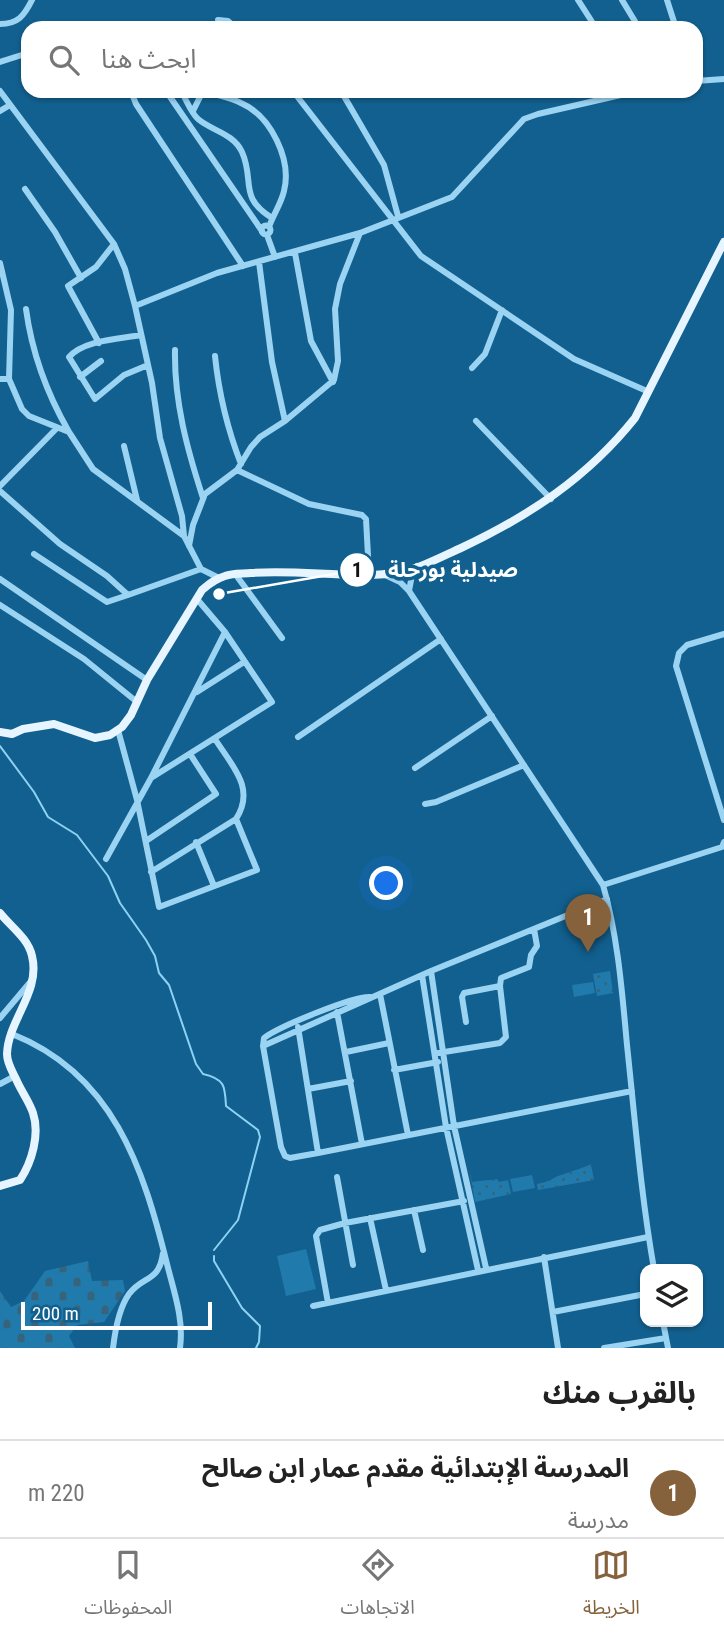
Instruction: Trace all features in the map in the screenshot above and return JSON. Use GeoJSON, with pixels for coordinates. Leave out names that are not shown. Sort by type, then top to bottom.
{"type":"FeatureCollection","features":[{"type":"Feature","properties":{"kind":"main road"},"geometry":{"type":"LineString","coordinates":[[0,740],[41,725],[54,724],[95,738],[118,730],[131,715],[146,680],[197,599],[210,582],[219,578],[263,572],[398,573],[498,530],[551,499],[621,436],[635,418],[724,242]]}},
{"type":"Feature","properties":{"kind":"main road"},"geometry":{"type":"LineString","coordinates":[[0,732],[12,734]]}},
{"type":"Feature","properties":{"kind":"main road"},"geometry":{"type":"LineString","coordinates":[[0,914],[23,937],[33,958],[32,980],[12,1034],[7,1057],[33,1115],[34,1147],[29,1166],[20,1180],[0,1186]]}},
{"type":"Feature","properties":{"kind":"street"},"geometry":{"type":"LineString","coordinates":[[0,24],[15,23],[25,15],[32,0]]}},
{"type":"Feature","properties":{"kind":"street"},"geometry":{"type":"LineString","coordinates":[[578,0],[592,21]]}},
{"type":"Feature","properties":{"kind":"street"},"geometry":{"type":"LineString","coordinates":[[621,0],[634,21]]}},
{"type":"Feature","properties":{"kind":"street"},"geometry":{"type":"LineString","coordinates":[[667,0],[674,21]]}},
{"type":"Feature","properties":{"kind":"street"},"geometry":{"type":"LineString","coordinates":[[218,20],[228,21]]}},
{"type":"Feature","properties":{"kind":"street"},"geometry":{"type":"LineString","coordinates":[[0,62],[21,55]]}},
{"type":"Feature","properties":{"kind":"street"},"geometry":{"type":"LineString","coordinates":[[703,78],[724,79]]}},
{"type":"Feature","properties":{"kind":"street"},"geometry":{"type":"LineString","coordinates":[[0,91],[114,244],[125,269],[135,306],[160,438],[182,516],[184,536],[201,569],[219,578]]}},
{"type":"Feature","properties":{"kind":"street"},"geometry":{"type":"LineString","coordinates":[[133,98],[243,266]]}},
{"type":"Feature","properties":{"kind":"street"},"geometry":{"type":"LineString","coordinates":[[171,98],[266,231],[275,257]]}},
{"type":"Feature","properties":{"kind":"street"},"geometry":{"type":"LineString","coordinates":[[185,98],[197,119],[228,136],[240,149],[249,195],[254,204],[272,218]]}},
{"type":"Feature","properties":{"kind":"street"},"geometry":{"type":"LineString","coordinates":[[192,111],[199,98]]}},
{"type":"Feature","properties":{"kind":"street"},"geometry":{"type":"LineString","coordinates":[[226,98],[242,103],[258,114],[280,146],[286,171],[284,191],[266,231]]}},
{"type":"Feature","properties":{"kind":"street"},"geometry":{"type":"LineString","coordinates":[[299,98],[396,217],[421,256],[574,359],[649,392]]}},
{"type":"Feature","properties":{"kind":"street"},"geometry":{"type":"LineString","coordinates":[[345,98],[384,165],[396,217]]}},
{"type":"Feature","properties":{"kind":"street"},"geometry":{"type":"LineString","coordinates":[[135,306],[217,273],[360,233],[452,197],[524,119],[599,98]]}},
{"type":"Feature","properties":{"kind":"street"},"geometry":{"type":"LineString","coordinates":[[0,111],[10,105]]}},
{"type":"Feature","properties":{"kind":"street"},"geometry":{"type":"LineString","coordinates":[[25,190],[55,232],[81,278]]}},
{"type":"Feature","properties":{"kind":"street"},"geometry":{"type":"LineString","coordinates":[[189,546],[193,525],[205,494],[239,467],[260,437],[285,421],[332,382],[338,361],[335,309],[337,296],[347,262],[360,233]]}},
{"type":"Feature","properties":{"kind":"street"},"geometry":{"type":"LineString","coordinates":[[99,343],[68,286],[96,267],[114,244]]}},
{"type":"Feature","properties":{"kind":"street"},"geometry":{"type":"LineString","coordinates":[[295,253],[311,341],[332,382]]}},
{"type":"Feature","properties":{"kind":"street"},"geometry":{"type":"LineString","coordinates":[[259,262],[272,362],[285,421]]}},
{"type":"Feature","properties":{"kind":"street"},"geometry":{"type":"LineString","coordinates":[[0,263],[11,310],[9,379],[22,409],[29,416],[69,432]]}},
{"type":"Feature","properties":{"kind":"street"},"geometry":{"type":"LineString","coordinates":[[26,309],[33,349],[42,378],[69,432],[93,470],[184,536]]}},
{"type":"Feature","properties":{"kind":"street"},"geometry":{"type":"LineString","coordinates":[[472,368],[485,354],[502,310]]}},
{"type":"Feature","properties":{"kind":"street"},"geometry":{"type":"LineString","coordinates":[[141,335],[79,349],[69,357],[95,399],[124,375],[148,365]]}},
{"type":"Feature","properties":{"kind":"street"},"geometry":{"type":"LineString","coordinates":[[175,350],[179,408],[186,446],[203,500]]}},
{"type":"Feature","properties":{"kind":"street"},"geometry":{"type":"LineString","coordinates":[[215,356],[219,392],[239,467],[309,504],[362,515],[366,519],[369,573]]}},
{"type":"Feature","properties":{"kind":"street"},"geometry":{"type":"LineString","coordinates":[[80,377],[101,361]]}},
{"type":"Feature","properties":{"kind":"street"},"geometry":{"type":"LineString","coordinates":[[0,379],[9,379]]}},
{"type":"Feature","properties":{"kind":"street"},"geometry":{"type":"LineString","coordinates":[[476,421],[551,499]]}},
{"type":"Feature","properties":{"kind":"street"},"geometry":{"type":"LineString","coordinates":[[57,428],[0,489],[60,544],[107,576],[128,595]]}},
{"type":"Feature","properties":{"kind":"street"},"geometry":{"type":"LineString","coordinates":[[124,446],[137,500]]}},
{"type":"Feature","properties":{"kind":"street"},"geometry":{"type":"LineString","coordinates":[[34,554],[107,603],[201,569]]}},
{"type":"Feature","properties":{"kind":"street"},"geometry":{"type":"LineString","coordinates":[[409,591],[417,566]]}},
{"type":"Feature","properties":{"kind":"street"},"geometry":{"type":"LineString","coordinates":[[382,574],[400,582],[409,591],[603,885],[622,986],[653,1264]]}},
{"type":"Feature","properties":{"kind":"street"},"geometry":{"type":"LineString","coordinates":[[236,575],[282,638]]}},
{"type":"Feature","properties":{"kind":"street"},"geometry":{"type":"LineString","coordinates":[[0,579],[146,680]]}},
{"type":"Feature","properties":{"kind":"street"},"geometry":{"type":"LineString","coordinates":[[151,778],[272,702],[225,632],[197,599]]}},
{"type":"Feature","properties":{"kind":"street"},"geometry":{"type":"LineString","coordinates":[[0,605],[85,659],[136,702]]}},
{"type":"Feature","properties":{"kind":"street"},"geometry":{"type":"LineString","coordinates":[[106,859],[151,778],[225,632]]}},
{"type":"Feature","properties":{"kind":"street"},"geometry":{"type":"LineString","coordinates":[[724,634],[688,645],[678,653],[676,666],[724,820]]}},
{"type":"Feature","properties":{"kind":"street"},"geometry":{"type":"LineString","coordinates":[[298,737],[441,639]]}},
{"type":"Feature","properties":{"kind":"street"},"geometry":{"type":"LineString","coordinates":[[195,693],[244,662]]}},
{"type":"Feature","properties":{"kind":"street"},"geometry":{"type":"LineString","coordinates":[[415,768],[492,716]]}},
{"type":"Feature","properties":{"kind":"street"},"geometry":{"type":"LineString","coordinates":[[118,730],[137,800],[159,907],[257,870],[236,819]]}},
{"type":"Feature","properties":{"kind":"street"},"geometry":{"type":"LineString","coordinates":[[150,872],[236,819],[244,806],[243,784],[215,739]]}},
{"type":"Feature","properties":{"kind":"street"},"geometry":{"type":"LineString","coordinates":[[146,841],[216,794],[190,754]]}},
{"type":"Feature","properties":{"kind":"street"},"geometry":{"type":"LineString","coordinates":[[425,804],[524,765]]}},
{"type":"Feature","properties":{"kind":"street"},"geometry":{"type":"LineString","coordinates":[[197,842],[214,887]]}},
{"type":"Feature","properties":{"kind":"street"},"geometry":{"type":"LineString","coordinates":[[603,885],[722,847],[724,842]]}},
{"type":"Feature","properties":{"kind":"street"},"geometry":{"type":"LineString","coordinates":[[607,900],[431,971],[337,1014],[267,1035],[263,1046],[282,1152],[290,1158],[632,1091]]}},
{"type":"Feature","properties":{"kind":"street"},"geometry":{"type":"LineString","coordinates":[[394,1070],[435,1062],[443,1057],[504,1041],[501,978],[529,967],[537,946],[534,929]]}},
{"type":"Feature","properties":{"kind":"street"},"geometry":{"type":"LineString","coordinates":[[431,971],[461,1202],[478,1270]]}},
{"type":"Feature","properties":{"kind":"street"},"geometry":{"type":"LineString","coordinates":[[422,975],[433,1054],[486,1268]]}},
{"type":"Feature","properties":{"kind":"street"},"geometry":{"type":"LineString","coordinates":[[0,1016],[32,980]]}},
{"type":"Feature","properties":{"kind":"street"},"geometry":{"type":"LineString","coordinates":[[466,1022],[462,997],[464,993],[500,986]]}},
{"type":"Feature","properties":{"kind":"street"},"geometry":{"type":"LineString","coordinates":[[380,993],[408,1135]]}},
{"type":"Feature","properties":{"kind":"street"},"geometry":{"type":"LineString","coordinates":[[297,1026],[335,1006],[370,998]]}},
{"type":"Feature","properties":{"kind":"street"},"geometry":{"type":"LineString","coordinates":[[335,1006],[362,1144]]}},
{"type":"Feature","properties":{"kind":"street"},"geometry":{"type":"LineString","coordinates":[[297,1026],[318,1153]]}},
{"type":"Feature","properties":{"kind":"street"},"geometry":{"type":"LineString","coordinates":[[12,1034],[49,1051],[66,1063],[84,1080],[124,1136],[136,1162],[163,1248],[180,1314],[180,1348]]}},
{"type":"Feature","properties":{"kind":"street"},"geometry":{"type":"LineString","coordinates":[[346,1052],[388,1043]]}},
{"type":"Feature","properties":{"kind":"street"},"geometry":{"type":"LineString","coordinates":[[433,1054],[443,1057]]}},
{"type":"Feature","properties":{"kind":"street"},"geometry":{"type":"LineString","coordinates":[[0,1084],[15,1076]]}},
{"type":"Feature","properties":{"kind":"street"},"geometry":{"type":"LineString","coordinates":[[308,1088],[351,1081]]}},
{"type":"Feature","properties":{"kind":"street"},"geometry":{"type":"LineString","coordinates":[[337,1177],[353,1265]]}},
{"type":"Feature","properties":{"kind":"street"},"geometry":{"type":"LineString","coordinates":[[328,1303],[316,1236],[320,1230],[470,1200]]}},
{"type":"Feature","properties":{"kind":"street"},"geometry":{"type":"LineString","coordinates":[[414,1210],[423,1250]]}},
{"type":"Feature","properties":{"kind":"street"},"geometry":{"type":"LineString","coordinates":[[370,1218],[386,1290]]}},
{"type":"Feature","properties":{"kind":"street"},"geometry":{"type":"LineString","coordinates":[[313,1306],[486,1268],[648,1237]]}},
{"type":"Feature","properties":{"kind":"street"},"geometry":{"type":"LineString","coordinates":[[113,1348],[123,1306],[134,1289],[159,1269],[163,1248]]}},
{"type":"Feature","properties":{"kind":"street"},"geometry":{"type":"LineString","coordinates":[[544,1257],[558,1348]]}},
{"type":"Feature","properties":{"kind":"street"},"geometry":{"type":"LineString","coordinates":[[553,1312],[640,1295]]}},
{"type":"Feature","properties":{"kind":"street"},"geometry":{"type":"LineString","coordinates":[[664,1327],[668,1348]]}},
{"type":"Feature","properties":{"kind":"street"},"geometry":{"type":"LineString","coordinates":[[604,1348],[666,1338]]}},
{"type":"Feature","properties":{"kind":"green space"},"geometry":{"type":"Polygon","coordinates":[[[610,971],[613,993],[597,996],[593,974],[610,971]]]}},
{"type":"Feature","properties":{"kind":"green space"},"geometry":{"type":"Polygon","coordinates":[[[593,982],[595,993],[574,997],[572,985],[593,982]]]}},
{"type":"Feature","properties":{"kind":"green space"},"geometry":{"type":"Polygon","coordinates":[[[591,1164],[594,1180],[538,1190],[537,1184],[591,1164]]]}},
{"type":"Feature","properties":{"kind":"green space"},"geometry":{"type":"Polygon","coordinates":[[[469,1168],[472,1182],[508,1180],[511,1194],[475,1202],[469,1168]]]}},
{"type":"Feature","properties":{"kind":"green space"},"geometry":{"type":"Polygon","coordinates":[[[532,1175],[535,1188],[513,1192],[510,1179],[532,1175]]]}},
{"type":"Feature","properties":{"kind":"green space"},"geometry":{"type":"Polygon","coordinates":[[[306,1249],[316,1289],[286,1296],[277,1256],[306,1249]]]}},
{"type":"Feature","properties":{"kind":"green space"},"geometry":{"type":"Polygon","coordinates":[[[88,1261],[92,1281],[123,1280],[125,1291],[104,1322],[77,1325],[69,1336],[75,1348],[0,1348],[0,1291],[11,1307],[24,1301],[45,1271],[88,1261]]]}},
{"type":"Feature","properties":{"kind":"waterway"},"geometry":{"type":"LineString","coordinates":[[0,746],[34,792],[48,817],[77,835],[108,876],[120,903],[155,956],[159,973],[169,985],[196,1064],[203,1074],[220,1081],[226,1106],[258,1130],[260,1137],[238,1220],[214,1250]]}},
{"type":"Feature","properties":{"kind":"waterway"},"geometry":{"type":"LineString","coordinates":[[214,1256],[214,1261],[242,1308],[260,1326],[256,1348]]}},
{"type":"Feature","properties":{"kind":"place","name":"صيدلية بورحلة"},"geometry":{"type":"Point","coordinates":[219,594]}},
{"type":"Feature","properties":{"kind":"place","name":"المدرسة الإبتدائية مقدم عمار ابن صالح"},"geometry":{"type":"Point","coordinates":[588,952]}}]}
